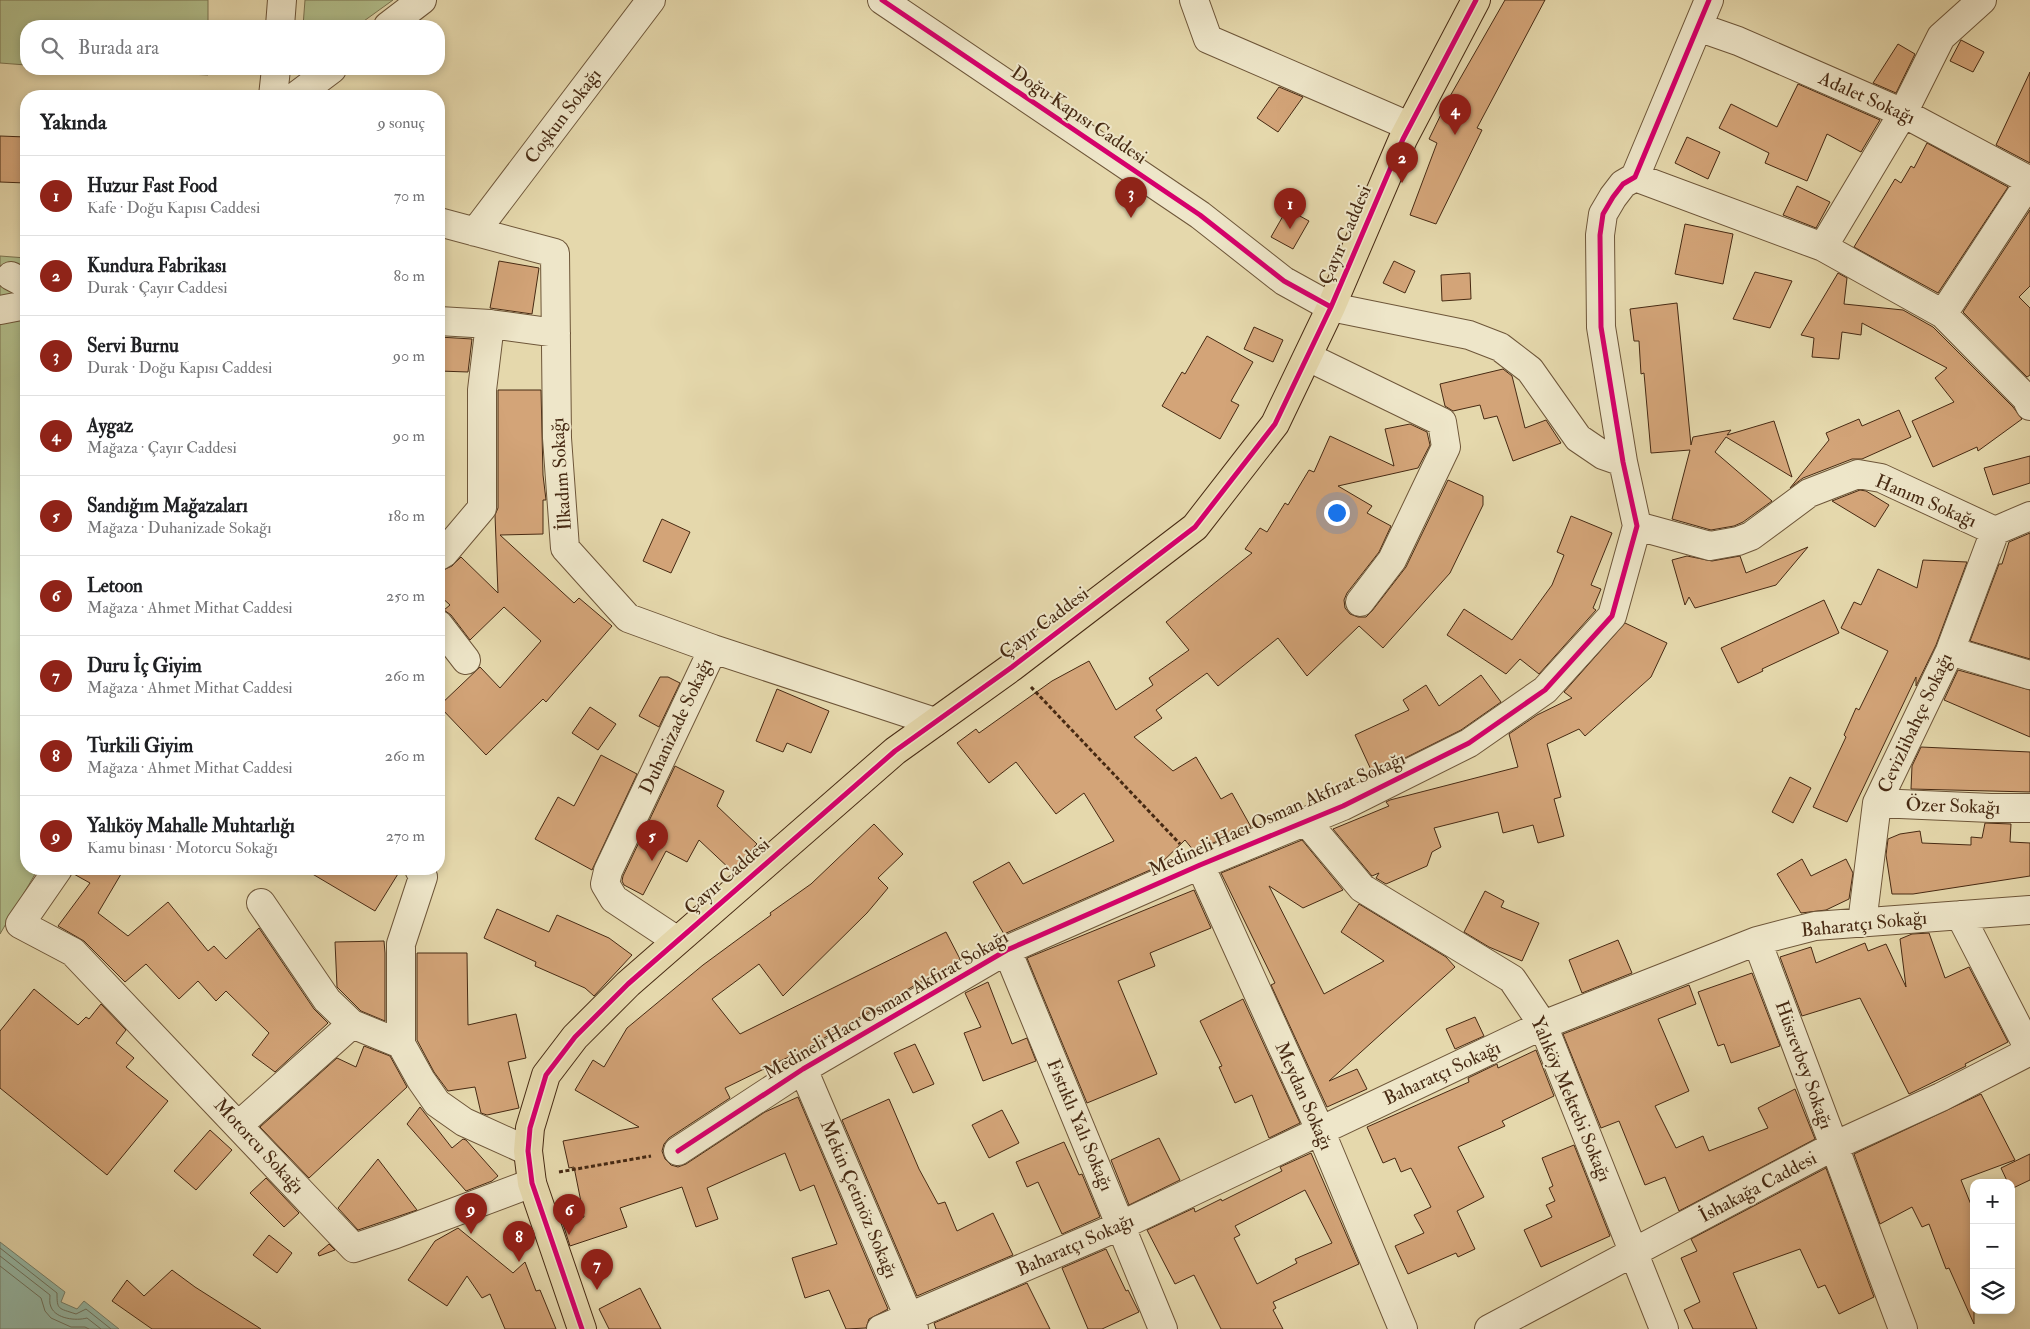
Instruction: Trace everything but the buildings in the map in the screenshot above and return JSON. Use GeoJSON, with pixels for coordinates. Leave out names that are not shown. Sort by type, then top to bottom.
{"type":"FeatureCollection","features":[{"type":"Feature","properties":{"kind":"main road","name":"Çayır Caddesi"},"geometry":{"type":"LineString","coordinates":[[531,1170],[530,1128],[546,1075],[575,1037],[628,984],[894,751],[1012,667],[1195,527],[1275,424],[1331,307],[1409,126],[1476,0]]}},
{"type":"Feature","properties":{"kind":"main road"},"geometry":{"type":"LineString","coordinates":[[531,1170],[582,1329]]}},
{"type":"Feature","properties":{"kind":"street"},"geometry":{"type":"LineString","coordinates":[[280,20],[282,0]]}},
{"type":"Feature","properties":{"kind":"street"},"geometry":{"type":"LineString","coordinates":[[396,20],[422,0]]}},
{"type":"Feature","properties":{"kind":"street","name":"Coşkun Sokağı"},"geometry":{"type":"LineString","coordinates":[[476,232],[651,0]]}},
{"type":"Feature","properties":{"kind":"street","name":"Doğu Kapısı Caddesi"},"geometry":{"type":"LineString","coordinates":[[882,0],[1200,216],[1284,282],[1331,307]]}},
{"type":"Feature","properties":{"kind":"street"},"geometry":{"type":"LineString","coordinates":[[1194,0],[1208,39],[1409,126]]}},
{"type":"Feature","properties":{"kind":"street","name":"Medineli Hacı Osman Akfırat Sokağı"},"geometry":{"type":"LineString","coordinates":[[678,1151],[803,1069],[1007,950],[1200,865],[1343,806],[1468,743],[1545,690],[1612,616],[1637,526],[1623,462],[1601,327],[1600,235],[1603,214],[1623,184],[1636,177],[1709,0]]}},
{"type":"Feature","properties":{"kind":"street"},"geometry":{"type":"LineString","coordinates":[[1823,247],[1902,113],[1941,37],[1982,0]]}},
{"type":"Feature","properties":{"kind":"street","name":"Adalet Sokağı"},"geometry":{"type":"LineString","coordinates":[[1698,27],[1738,41],[1902,113],[2030,181]]}},
{"type":"Feature","properties":{"kind":"street"},"geometry":{"type":"LineString","coordinates":[[274,90],[275,75]]}},
{"type":"Feature","properties":{"kind":"street"},"geometry":{"type":"LineString","coordinates":[[304,90],[324,75]]}},
{"type":"Feature","properties":{"kind":"street"},"geometry":{"type":"LineString","coordinates":[[1636,177],[1823,247],[1943,314],[2026,398],[2030,406]]}},
{"type":"Feature","properties":{"kind":"street"},"geometry":{"type":"LineString","coordinates":[[1943,314],[2030,181]]}},
{"type":"Feature","properties":{"kind":"street","name":"İlkadım Sokağı"},"geometry":{"type":"LineString","coordinates":[[445,224],[555,253],[557,438],[565,548],[628,618],[713,649],[935,722]]}},
{"type":"Feature","properties":{"kind":"street"},"geometry":{"type":"LineString","coordinates":[[0,310],[20,306]]}},
{"type":"Feature","properties":{"kind":"street"},"geometry":{"type":"LineString","coordinates":[[1331,307],[1469,335],[1500,347],[1530,370],[1578,438],[1603,455],[1623,462]]}},
{"type":"Feature","properties":{"kind":"street"},"geometry":{"type":"LineString","coordinates":[[445,321],[490,324],[556,333]]}},
{"type":"Feature","properties":{"kind":"street"},"geometry":{"type":"LineString","coordinates":[[445,552],[482,508],[482,390],[490,324]]}},
{"type":"Feature","properties":{"kind":"street"},"geometry":{"type":"LineString","coordinates":[[1308,357],[1442,422],[1446,434],[1446,447],[1392,560],[1360,602]]}},
{"type":"Feature","properties":{"kind":"street","name":"Hanım Sokağı"},"geometry":{"type":"LineString","coordinates":[[1637,526],[1710,546],[1738,541],[1751,536],[1809,493],[1858,474],[1881,478],[1995,531]]}},
{"type":"Feature","properties":{"kind":"street"},"geometry":{"type":"LineString","coordinates":[[1995,531],[2030,516]]}},
{"type":"Feature","properties":{"kind":"street","name":"Cevizlibahçe Sokağı"},"geometry":{"type":"LineString","coordinates":[[1862,922],[1877,803],[1950,651],[1995,531]]}},
{"type":"Feature","properties":{"kind":"street"},"geometry":{"type":"LineString","coordinates":[[445,633],[466,660]]}},
{"type":"Feature","properties":{"kind":"street","name":"Duhanizade Sokağı"},"geometry":{"type":"LineString","coordinates":[[676,940],[614,899],[606,884],[608,871],[713,649]]}},
{"type":"Feature","properties":{"kind":"street"},"geometry":{"type":"LineString","coordinates":[[1950,651],[2030,675]]}},
{"type":"Feature","properties":{"kind":"street","name":"Özer Sokağı"},"geometry":{"type":"LineString","coordinates":[[1877,803],[2030,808]]}},
{"type":"Feature","properties":{"kind":"street","name":"Yalıköy Mektebi Sokağı"},"geometry":{"type":"LineString","coordinates":[[1306,821],[1362,888],[1512,979],[1543,1025],[1664,1329]]}},
{"type":"Feature","properties":{"kind":"street","name":"Meydan Sokağı"},"geometry":{"type":"LineString","coordinates":[[1200,865],[1320,1130],[1403,1329]]}},
{"type":"Feature","properties":{"kind":"street","name":"Motorcu Sokağı"},"geometry":{"type":"LineString","coordinates":[[54,875],[20,924],[74,952],[354,1248],[396,1234],[531,1170]]}},
{"type":"Feature","properties":{"kind":"street"},"geometry":{"type":"LineString","coordinates":[[423,875],[424,877],[401,944],[402,1044],[421,1080],[437,1103],[531,1170]]}},
{"type":"Feature","properties":{"kind":"street"},"geometry":{"type":"LineString","coordinates":[[261,903],[327,1000],[352,1024],[402,1044]]}},
{"type":"Feature","properties":{"kind":"street","name":"Baharatçı Sokağı"},"geometry":{"type":"LineString","coordinates":[[881,1329],[912,1323],[1543,1025],[1757,941],[1815,926],[2030,910]]}},
{"type":"Feature","properties":{"kind":"street"},"geometry":{"type":"LineString","coordinates":[[1960,915],[2030,1051]]}},
{"type":"Feature","properties":{"kind":"street","name":"Hüsrevbey Sokağı"},"geometry":{"type":"LineString","coordinates":[[1757,941],[1904,1329]]}},
{"type":"Feature","properties":{"kind":"street","name":"Fıstıklı Yalı Sokağı"},"geometry":{"type":"LineString","coordinates":[[1007,950],[1164,1329]]}},
{"type":"Feature","properties":{"kind":"street"},"geometry":{"type":"LineString","coordinates":[[239,1125],[352,1024]]}},
{"type":"Feature","properties":{"kind":"street","name":"İshakağa Caddesi"},"geometry":{"type":"LineString","coordinates":[[1489,1329],[1834,1146],[1941,1097],[2030,1051]]}},
{"type":"Feature","properties":{"kind":"street","name":"Mekin Çetinöz Sokağı"},"geometry":{"type":"LineString","coordinates":[[803,1069],[912,1323]]}},
{"type":"Feature","properties":{"kind":"path"},"geometry":{"type":"LineString","coordinates":[[1012,667],[1200,865]]}},
{"type":"Feature","properties":{"kind":"path"},"geometry":{"type":"LineString","coordinates":[[531,1170],[678,1151]]}},
{"type":"Feature","properties":{"kind":"shaded area"},"geometry":{"type":"Polygon","coordinates":[[[0,0],[208,0],[208,20],[20,20],[20,65],[0,63],[0,0]]]}},
{"type":"Feature","properties":{"kind":"shaded area"},"geometry":{"type":"Polygon","coordinates":[[[305,0],[393,0],[365,20],[303,20],[305,0]]]}},
{"type":"Feature","properties":{"kind":"shaded area"},"geometry":{"type":"Polygon","coordinates":[[[0,256],[20,258],[20,875],[34,875],[0,934],[0,256]]]}},
{"type":"Feature","properties":{"kind":"water"},"geometry":{"type":"Polygon","coordinates":[[[0,1242],[65,1292],[61,1302],[77,1309],[84,1301],[119,1329],[0,1329],[0,1242]]]}},
{"type":"Feature","properties":{"kind":"cycle path"},"geometry":{"type":"LineString","coordinates":[[882,0],[1200,215],[1284,281],[1331,307]]}},
{"type":"Feature","properties":{"kind":"cycle path"},"geometry":{"type":"LineString","coordinates":[[582,1329],[532,1183],[528,1151],[530,1128],[546,1075],[575,1037],[628,984],[895,751],[1012,667],[1195,527],[1275,424],[1331,307],[1403,139],[1476,0]]}},
{"type":"Feature","properties":{"kind":"cycle path"},"geometry":{"type":"LineString","coordinates":[[678,1151],[803,1069],[1007,950],[1200,865],[1343,806],[1469,743],[1545,690],[1612,616],[1637,526],[1623,462],[1601,327],[1600,235],[1603,214],[1623,184],[1635,177],[1709,0]]}},
{"type":"Feature","properties":{"kind":"place","name":"Aygaz"},"geometry":{"type":"Point","coordinates":[1455,135]}},
{"type":"Feature","properties":{"kind":"place","name":"Kundura Fabrikası"},"geometry":{"type":"Point","coordinates":[1402,183]}},
{"type":"Feature","properties":{"kind":"place","name":"Servi Burnu"},"geometry":{"type":"Point","coordinates":[1131,218]}},
{"type":"Feature","properties":{"kind":"place","name":"Huzur Fast Food"},"geometry":{"type":"Point","coordinates":[1290,229]}},
{"type":"Feature","properties":{"kind":"place","name":"Sandığım Mağazaları"},"geometry":{"type":"Point","coordinates":[652,861]}},
{"type":"Feature","properties":{"kind":"place","name":"Yalıköy Mahalle Muhtarlığı"},"geometry":{"type":"Point","coordinates":[471,1234]}},
{"type":"Feature","properties":{"kind":"place","name":"Letoon"},"geometry":{"type":"Point","coordinates":[569,1235]}},
{"type":"Feature","properties":{"kind":"place","name":"Turkili Giyim"},"geometry":{"type":"Point","coordinates":[519,1262]}},
{"type":"Feature","properties":{"kind":"place","name":"Duru İç Giyim"},"geometry":{"type":"Point","coordinates":[597,1290]}}]}
